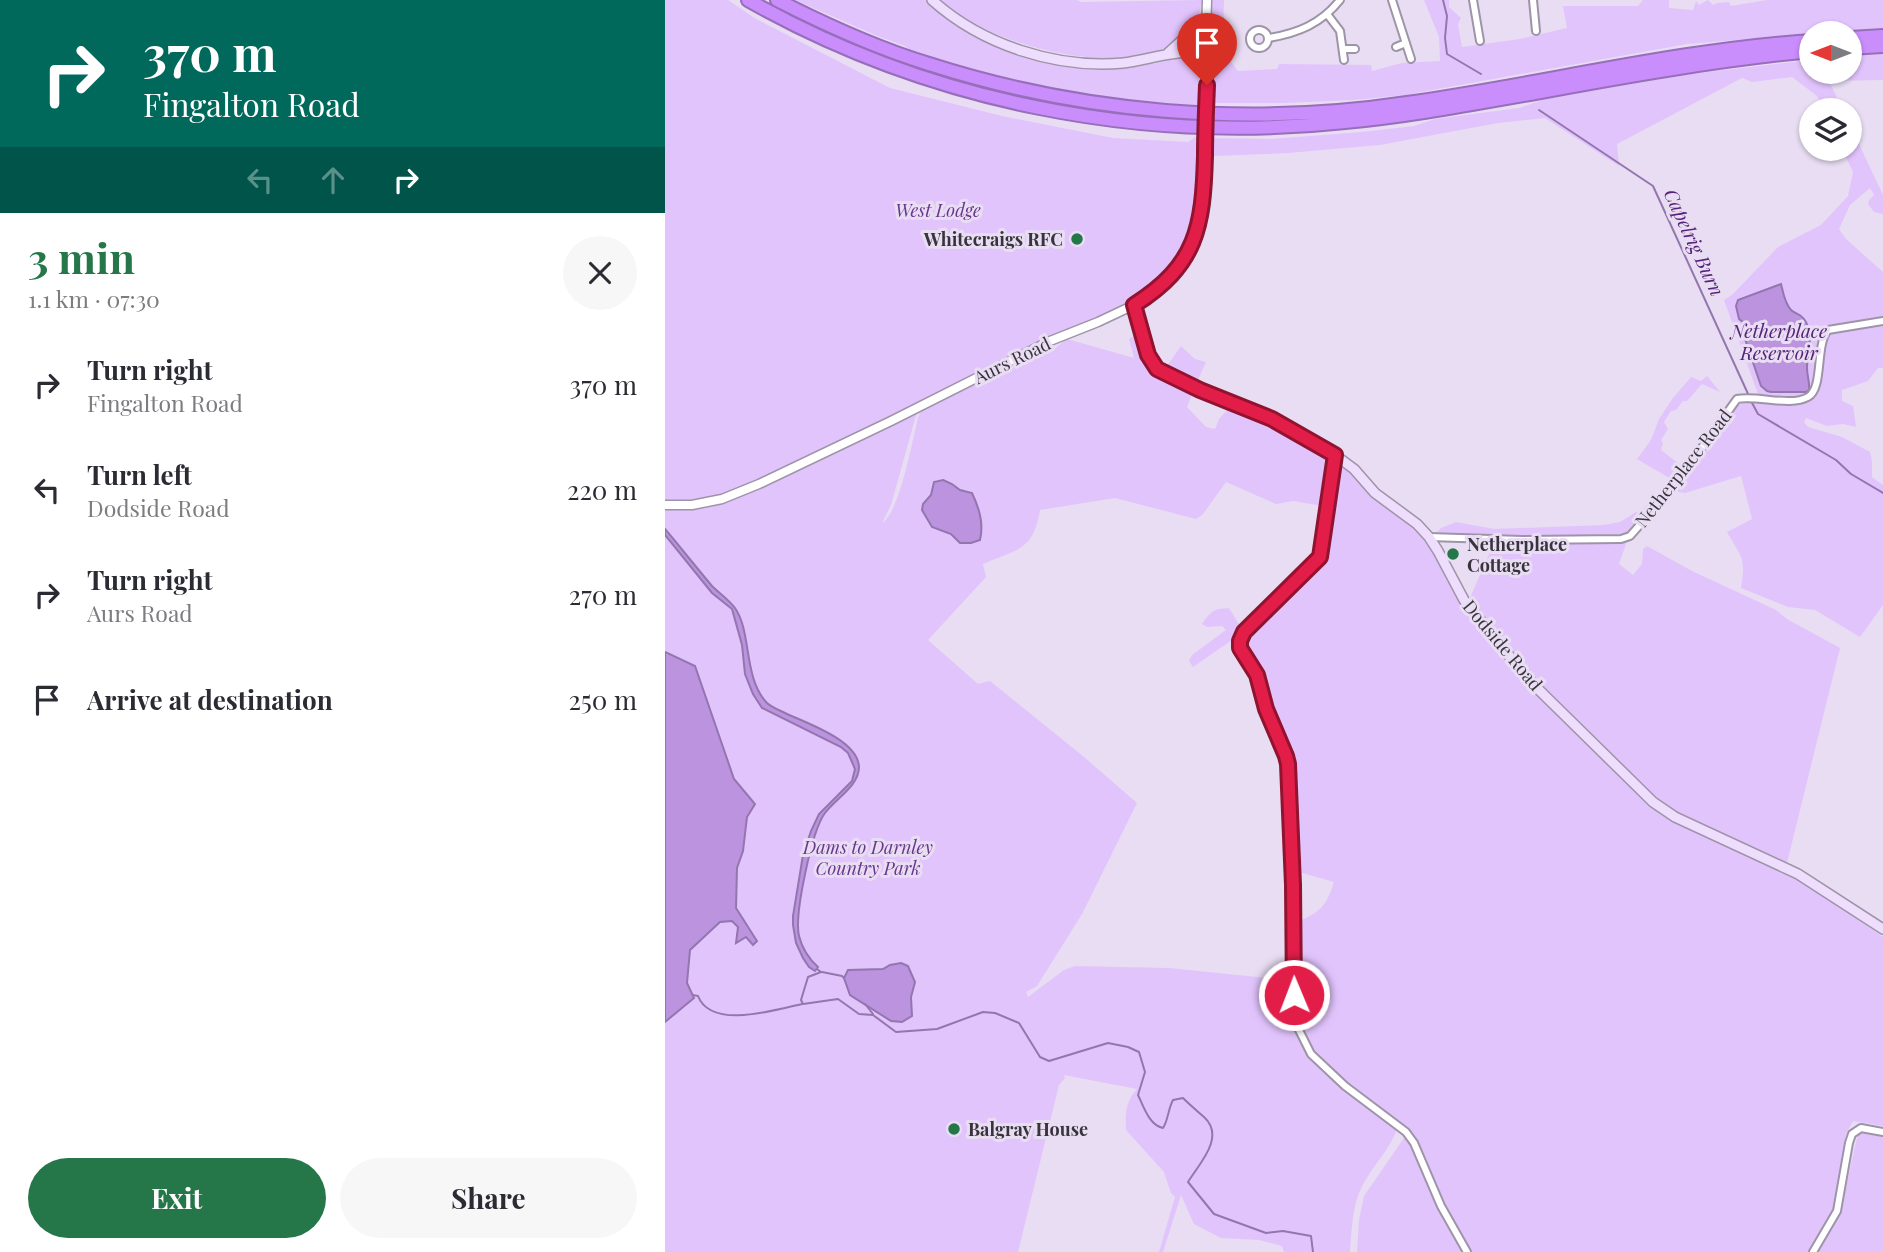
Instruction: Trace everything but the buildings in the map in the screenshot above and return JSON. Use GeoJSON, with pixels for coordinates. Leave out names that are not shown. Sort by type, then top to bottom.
{"type":"FeatureCollection","features":[{"type":"Feature","properties":{"kind":"highway"},"geometry":{"type":"LineString","coordinates":[[748,0],[867,57],[969,91],[1077,115],[1193,127],[1295,127],[1366,120],[1705,64],[1799,52]]}},
{"type":"Feature","properties":{"kind":"highway"},"geometry":{"type":"LineString","coordinates":[[777,0],[859,39],[983,80],[1097,103],[1200,113],[1288,113],[1368,108],[1702,52],[1799,42]]}},
{"type":"Feature","properties":{"kind":"highway"},"geometry":{"type":"LineString","coordinates":[[1862,37],[1883,36]]}},
{"type":"Feature","properties":{"kind":"highway"},"geometry":{"type":"LineString","coordinates":[[1862,47],[1883,46]]}},
{"type":"Feature","properties":{"kind":"main road"},"geometry":{"type":"LineString","coordinates":[[932,0],[960,21],[990,37],[1017,48],[1070,61],[1101,64],[1194,52],[1206,49],[1206,35],[1200,31],[1190,34],[1167,54]]}},
{"type":"Feature","properties":{"kind":"main road"},"geometry":{"type":"LineString","coordinates":[[1190,34],[1186,43],[1194,52]]}},
{"type":"Feature","properties":{"kind":"main road","name":"Aurs Road"},"geometry":{"type":"LineString","coordinates":[[1134,305],[1169,279],[1185,258],[1194,240],[1203,201],[1206,49]]}},
{"type":"Feature","properties":{"kind":"main road","name":"Aurs Road"},"geometry":{"type":"LineString","coordinates":[[1194,52],[1205,71],[1207,85]]}},
{"type":"Feature","properties":{"kind":"main road","name":"Dodside Road"},"geometry":{"type":"LineString","coordinates":[[1134,305],[1148,355],[1157,369],[1200,390],[1272,419],[1335,455],[1354,469],[1375,493],[1402,512],[1429,537],[1464,600],[1506,652],[1534,685],[1653,802],[1675,817],[1798,874],[1883,929]]}},
{"type":"Feature","properties":{"kind":"street"},"geometry":{"type":"LineString","coordinates":[[1206,35],[1207,0]]}},
{"type":"Feature","properties":{"kind":"street"},"geometry":{"type":"LineString","coordinates":[[1269,38],[1300,31],[1314,24],[1340,0]]}},
{"type":"Feature","properties":{"kind":"street"},"geometry":{"type":"LineString","coordinates":[[1392,0],[1411,59]]}},
{"type":"Feature","properties":{"kind":"street"},"geometry":{"type":"LineString","coordinates":[[1472,0],[1480,41]]}},
{"type":"Feature","properties":{"kind":"street"},"geometry":{"type":"LineString","coordinates":[[1532,0],[1536,31]]}},
{"type":"Feature","properties":{"kind":"street"},"geometry":{"type":"LineString","coordinates":[[1190,34],[1207,10]]}},
{"type":"Feature","properties":{"kind":"street"},"geometry":{"type":"LineString","coordinates":[[1327,14],[1340,31],[1344,60]]}},
{"type":"Feature","properties":{"kind":"street"},"geometry":{"type":"LineString","coordinates":[[1465,20],[1476,18]]}},
{"type":"Feature","properties":{"kind":"street"},"geometry":{"type":"LineString","coordinates":[[1396,47],[1406,43]]}},
{"type":"Feature","properties":{"kind":"street"},"geometry":{"type":"LineString","coordinates":[[1344,49],[1355,49]]}},
{"type":"Feature","properties":{"kind":"street","name":"Aurs Road"},"geometry":{"type":"LineString","coordinates":[[665,505],[692,505],[722,499],[759,484],[1050,341],[1098,323],[1134,305]]}},
{"type":"Feature","properties":{"kind":"street","name":"Netherplace Road"},"geometry":{"type":"LineString","coordinates":[[1429,537],[1621,539],[1630,536],[1675,485],[1737,399],[1747,397],[1793,400],[1808,397],[1816,385],[1823,335],[1828,330],[1883,321]]}},
{"type":"Feature","properties":{"kind":"street"},"geometry":{"type":"LineString","coordinates":[[1335,455],[1320,557],[1244,632],[1240,641],[1240,648],[1257,675],[1266,709],[1288,764],[1294,1012],[1297,1026],[1311,1054],[1345,1086],[1406,1132],[1414,1143],[1441,1206],[1467,1252]]}},
{"type":"Feature","properties":{"kind":"street"},"geometry":{"type":"LineString","coordinates":[[1813,1252],[1837,1211],[1852,1135],[1861,1128],[1883,1132]]}},
{"type":"Feature","properties":{"kind":"green space","name":"Dams to Darnley Country Park"},"geometry":{"type":"Polygon","coordinates":[[[665,0],[728,0],[756,19],[890,88],[1002,116],[1113,138],[1188,142],[1206,130],[1204,192],[1199,223],[1188,251],[1177,268],[1164,282],[1133,304],[970,381],[917,412],[891,505],[882,523],[888,517],[900,491],[921,411],[1047,348],[1054,349],[1067,339],[1134,358],[1129,339],[1138,334],[1144,359],[1152,370],[1193,392],[1187,407],[1206,427],[1215,429],[1219,419],[1229,408],[1281,430],[1330,457],[1323,506],[1293,501],[1276,504],[1226,482],[1203,514],[1196,519],[1115,498],[1040,510],[1033,534],[1028,541],[1015,551],[983,564],[986,577],[928,640],[978,684],[990,681],[1137,803],[1082,914],[1037,986],[1026,992],[1028,997],[1064,970],[1075,966],[1169,968],[1288,980],[1290,1014],[1305,1051],[1322,1072],[1397,1129],[1357,1198],[1350,1252],[1284,1252],[1282,1246],[1259,1240],[1221,1238],[1194,1224],[1181,1195],[1163,1252],[1159,1252],[1175,1197],[1164,1172],[1126,1130],[1127,1108],[1137,1089],[1064,1075],[1065,1078],[1059,1085],[1018,1252],[665,1252],[665,0]]]}},
{"type":"Feature","properties":{"kind":"green space"},"geometry":{"type":"Polygon","coordinates":[[[795,0],[926,0],[932,7],[982,39],[1022,56],[1064,66],[1108,68],[1150,62],[1153,64],[1184,56],[1198,72],[1200,106],[1054,89],[948,64],[913,52],[905,46],[795,0]]]}},
{"type":"Feature","properties":{"kind":"green space"},"geometry":{"type":"Polygon","coordinates":[[[939,0],[1202,2],[1198,19],[1166,48],[1137,57],[1108,58],[1077,56],[1014,41],[985,29],[939,0]]]}},
{"type":"Feature","properties":{"kind":"green space"},"geometry":{"type":"Polygon","coordinates":[[[1211,0],[1224,0],[1223,51],[1238,71],[1277,69],[1279,64],[1371,65],[1372,71],[1402,63],[1440,61],[1439,37],[1424,0],[1449,0],[1449,7],[1461,18],[1458,24],[1462,47],[1520,39],[1567,28],[1563,6],[1638,6],[1643,0],[1669,0],[1669,8],[1693,10],[1696,1],[1699,5],[1708,0],[1713,5],[1729,2],[1731,6],[1767,0],[1883,0],[1883,28],[1862,30],[1862,21],[1799,21],[1799,35],[1687,44],[1405,95],[1285,103],[1212,103],[1214,46],[1210,19],[1211,0]]]}},
{"type":"Feature","properties":{"kind":"green space"},"geometry":{"type":"Polygon","coordinates":[[[1883,54],[1883,80],[1862,80],[1862,55],[1883,54]]]}},
{"type":"Feature","properties":{"kind":"green space"},"geometry":{"type":"Polygon","coordinates":[[[1799,61],[1799,82],[1792,77],[1752,82],[1742,78],[1617,144],[1619,166],[1545,118],[1498,123],[1380,145],[1214,156],[1210,150],[1210,138],[1271,139],[1414,126],[1435,119],[1519,108],[1548,98],[1690,74],[1799,61]]]}},
{"type":"Feature","properties":{"kind":"green space"},"geometry":{"type":"Polygon","coordinates":[[[1801,84],[1830,84],[1837,98],[1818,98],[1801,84]]]}},
{"type":"Feature","properties":{"kind":"green space"},"geometry":{"type":"Polygon","coordinates":[[[1862,150],[1883,195],[1883,214],[1874,212],[1868,204],[1874,195],[1870,188],[1850,205],[1839,229],[1846,239],[1883,272],[1883,368],[1878,368],[1868,381],[1842,390],[1842,401],[1853,406],[1856,427],[1843,424],[1827,426],[1806,418],[1804,422],[1808,427],[1842,437],[1870,452],[1872,477],[1883,485],[1883,605],[1860,637],[1815,610],[1788,607],[1741,588],[1741,558],[1727,532],[1752,519],[1741,476],[1685,493],[1673,491],[1736,405],[1758,402],[1758,394],[1724,300],[1778,247],[1821,225],[1848,196],[1853,172],[1848,161],[1862,161],[1862,150]],[[1781,284],[1738,300],[1745,327],[1743,333],[1752,361],[1809,377],[1808,332],[1790,309],[1781,284]]]}},
{"type":"Feature","properties":{"kind":"green space"},"geometry":{"type":"Polygon","coordinates":[[[1181,346],[1195,359],[1206,362],[1197,382],[1167,366],[1181,346]]]}},
{"type":"Feature","properties":{"kind":"green space"},"geometry":{"type":"Polygon","coordinates":[[[1707,376],[1720,392],[1702,384],[1687,401],[1683,401],[1676,410],[1671,411],[1664,422],[1668,429],[1661,440],[1661,450],[1683,467],[1671,481],[1637,459],[1651,440],[1659,419],[1673,398],[1691,377],[1701,381],[1707,376]]]}},
{"type":"Feature","properties":{"kind":"green space"},"geometry":{"type":"Polygon","coordinates":[[[1342,464],[1372,497],[1409,519],[1429,543],[1465,606],[1511,665],[1657,811],[1791,874],[1883,937],[1883,1126],[1853,1121],[1846,1134],[1833,1210],[1810,1252],[1471,1252],[1447,1210],[1468,1252],[1357,1252],[1364,1196],[1404,1138],[1410,1141],[1445,1206],[1424,1156],[1409,1132],[1322,1062],[1303,1029],[1298,1002],[1297,922],[1321,908],[1334,882],[1299,872],[1291,759],[1243,646],[1245,635],[1322,561],[1335,469],[1342,464]]]}},
{"type":"Feature","properties":{"kind":"green space"},"geometry":{"type":"Polygon","coordinates":[[[1669,484],[1629,532],[1518,537],[1435,534],[1441,528],[1456,522],[1494,529],[1620,522],[1640,512],[1669,484]]]}},
{"type":"Feature","properties":{"kind":"green space"},"geometry":{"type":"Polygon","coordinates":[[[1627,541],[1619,564],[1633,575],[1642,564],[1643,549],[1647,546],[1692,571],[1776,610],[1787,619],[1840,648],[1787,863],[1666,807],[1531,674],[1469,600],[1494,543],[1516,545],[1627,541]]]}},
{"type":"Feature","properties":{"kind":"green space"},"geometry":{"type":"Polygon","coordinates":[[[1229,608],[1242,629],[1232,640],[1193,667],[1189,661],[1192,655],[1226,630],[1222,626],[1207,627],[1202,624],[1213,612],[1229,608]]]}},
{"type":"Feature","properties":{"kind":"green space"},"geometry":{"type":"Polygon","coordinates":[[[1865,1130],[1883,1136],[1883,1252],[1817,1252],[1841,1210],[1858,1133],[1865,1130]]]}},
{"type":"Feature","properties":{"kind":"water","name":"Netherplace Reservoir"},"geometry":{"type":"Polygon","coordinates":[[[1781,284],[1789,307],[1802,317],[1809,331],[1809,390],[1806,392],[1771,392],[1761,386],[1743,333],[1744,323],[1739,319],[1736,306],[1738,300],[1781,284]]]}},
{"type":"Feature","properties":{"kind":"water"},"geometry":{"type":"Polygon","coordinates":[[[943,480],[960,490],[972,493],[980,516],[980,540],[960,543],[951,534],[932,527],[922,510],[923,504],[931,495],[934,482],[943,480]]]}},
{"type":"Feature","properties":{"kind":"water"},"geometry":{"type":"Polygon","coordinates":[[[665,529],[712,586],[735,608],[744,629],[754,681],[767,703],[841,741],[856,757],[858,774],[820,822],[805,873],[799,910],[799,936],[806,953],[818,967],[815,971],[803,958],[796,943],[793,925],[803,855],[819,814],[852,781],[855,769],[848,753],[841,747],[762,708],[745,674],[742,645],[732,609],[712,593],[665,535],[665,529]]]}},
{"type":"Feature","properties":{"kind":"water"},"geometry":{"type":"Polygon","coordinates":[[[665,652],[695,666],[734,779],[755,804],[747,817],[743,851],[737,868],[736,908],[757,941],[753,945],[746,937],[736,943],[738,927],[732,921],[720,922],[690,950],[687,983],[694,998],[665,1022],[665,652]]]}},
{"type":"Feature","properties":{"kind":"water"},"geometry":{"type":"Polygon","coordinates":[[[901,963],[908,966],[915,982],[911,997],[912,1016],[902,1022],[891,1021],[850,995],[844,978],[848,970],[883,969],[901,963]]]}},
{"type":"Feature","properties":{"kind":"waterway","name":"Capelrig Burn"},"geometry":{"type":"LineString","coordinates":[[1443,0],[1447,16],[1447,54],[1481,74]]}},
{"type":"Feature","properties":{"kind":"waterway","name":"Capelrig Burn"},"geometry":{"type":"LineString","coordinates":[[1539,110],[1653,186],[1749,396]]}},
{"type":"Feature","properties":{"kind":"waterway","name":"Capelrig Burn"},"geometry":{"type":"LineString","coordinates":[[1751,401],[1758,414],[1836,460],[1851,474],[1883,493]]}},
{"type":"Feature","properties":{"kind":"waterway"},"geometry":{"type":"LineString","coordinates":[[817,969],[821,972],[808,977],[801,1000],[803,1004],[838,999],[859,1014],[873,1015],[896,1032],[937,1029],[983,1012],[995,1013],[1019,1023],[1040,1057],[1049,1061],[1108,1043],[1139,1052],[1145,1072],[1138,1095],[1147,1115],[1154,1123],[1163,1128],[1173,1100],[1183,1098],[1210,1125],[1212,1142],[1188,1182],[1214,1214],[1266,1233],[1283,1231],[1311,1236],[1313,1252]]}},
{"type":"Feature","properties":{"kind":"waterway"},"geometry":{"type":"LineString","coordinates":[[822,972],[844,978]]}},
{"type":"Feature","properties":{"kind":"waterway"},"geometry":{"type":"LineString","coordinates":[[693,995],[698,996],[705,1006],[729,1015],[761,1013],[802,1004]]}},
{"type":"Feature","properties":{"kind":"waterway"},"geometry":{"type":"LineString","coordinates":[[865,1004],[873,1014]]}},
{"type":"Feature","properties":{"kind":"place","name":"Whitecraigs RFC"},"geometry":{"type":"Point","coordinates":[1077,239]}},
{"type":"Feature","properties":{"kind":"place","name":"Netherplace Cottage"},"geometry":{"type":"Point","coordinates":[1453,554]}},
{"type":"Feature","properties":{"kind":"place","name":"Balgray House"},"geometry":{"type":"Point","coordinates":[954,1129]}},
{"type":"Feature","properties":{"kind":"route"},"geometry":{"type":"LineString","coordinates":[[1207,85],[1203,201],[1197,231],[1185,258],[1163,285],[1134,305],[1148,355],[1157,369],[1241,408],[1272,419],[1335,455],[1320,557],[1244,632],[1240,641],[1240,648],[1257,675],[1266,709],[1288,764],[1294,995]]}},
{"type":"Feature","properties":{"kind":"park label","name":"West Lodge"},"geometry":{"type":"Point","coordinates":[938,210]}}]}
